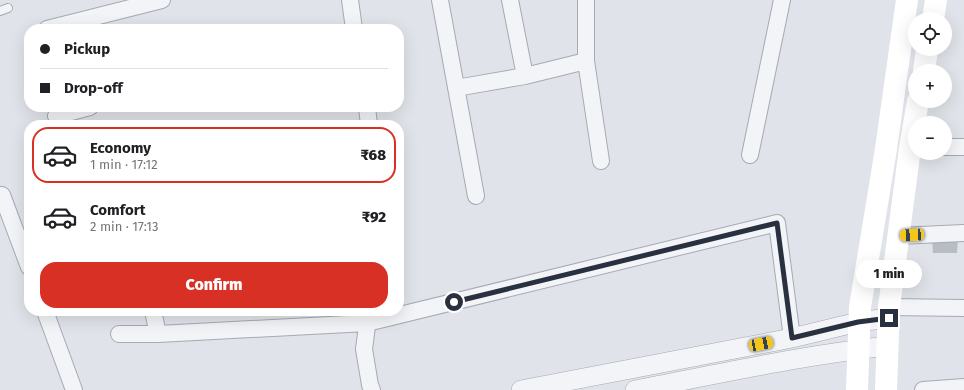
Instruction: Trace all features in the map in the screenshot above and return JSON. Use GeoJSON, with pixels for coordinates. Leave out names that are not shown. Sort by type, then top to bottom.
{"type":"FeatureCollection","features":[{"type":"Feature","properties":{"kind":"main road"},"geometry":{"type":"LineString","coordinates":[[855,390],[860,307],[886,149],[907,0]]}},
{"type":"Feature","properties":{"kind":"main road"},"geometry":{"type":"LineString","coordinates":[[933,12],[936,0]]}},
{"type":"Feature","properties":{"kind":"main road"},"geometry":{"type":"LineString","coordinates":[[886,390],[889,313],[911,160]]}},
{"type":"Feature","properties":{"kind":"street"},"geometry":{"type":"LineString","coordinates":[[67,24],[162,0]]}},
{"type":"Feature","properties":{"kind":"street"},"geometry":{"type":"LineString","coordinates":[[350,0],[353,24]]}},
{"type":"Feature","properties":{"kind":"street"},"geometry":{"type":"LineString","coordinates":[[440,0],[476,196]]}},
{"type":"Feature","properties":{"kind":"street"},"geometry":{"type":"LineString","coordinates":[[510,0],[525,76]]}},
{"type":"Feature","properties":{"kind":"street"},"geometry":{"type":"LineString","coordinates":[[586,0],[586,61],[601,161]]}},
{"type":"Feature","properties":{"kind":"street"},"geometry":{"type":"LineString","coordinates":[[750,155],[782,0]]}},
{"type":"Feature","properties":{"kind":"street"},"geometry":{"type":"LineString","coordinates":[[456,88],[525,76],[586,61]]}},
{"type":"Feature","properties":{"kind":"street"},"geometry":{"type":"LineString","coordinates":[[56,116],[71,112]]}},
{"type":"Feature","properties":{"kind":"street"},"geometry":{"type":"LineString","coordinates":[[952,147],[964,147]]}},
{"type":"Feature","properties":{"kind":"street"},"geometry":{"type":"LineString","coordinates":[[0,196],[2,195],[24,254]]}},
{"type":"Feature","properties":{"kind":"street"},"geometry":{"type":"LineString","coordinates":[[404,309],[777,223],[792,338]]}},
{"type":"Feature","properties":{"kind":"street"},"geometry":{"type":"LineString","coordinates":[[899,236],[964,233]]}},
{"type":"Feature","properties":{"kind":"street"},"geometry":{"type":"LineString","coordinates":[[521,390],[792,338],[889,313],[964,308]]}},
{"type":"Feature","properties":{"kind":"street"},"geometry":{"type":"LineString","coordinates":[[47,316],[74,390]]}},
{"type":"Feature","properties":{"kind":"street"},"geometry":{"type":"LineString","coordinates":[[154,316],[158,334]]}},
{"type":"Feature","properties":{"kind":"street"},"geometry":{"type":"LineString","coordinates":[[119,334],[158,334],[368,317],[364,349],[372,390]]}},
{"type":"Feature","properties":{"kind":"street"},"geometry":{"type":"LineString","coordinates":[[634,390],[795,360],[888,346]]}},
{"type":"Feature","properties":{"kind":"street"},"geometry":{"type":"LineString","coordinates":[[924,390],[964,387]]}},
{"type":"Feature","properties":{"kind":"building"},"geometry":{"type":"Polygon","coordinates":[[[932,237],[958,237],[957,253],[933,253],[932,237]]]}},
{"type":"Feature","properties":{"kind":"route"},"geometry":{"type":"LineString","coordinates":[[454,302],[777,223],[792,338],[858,322],[889,318]]}}]}
